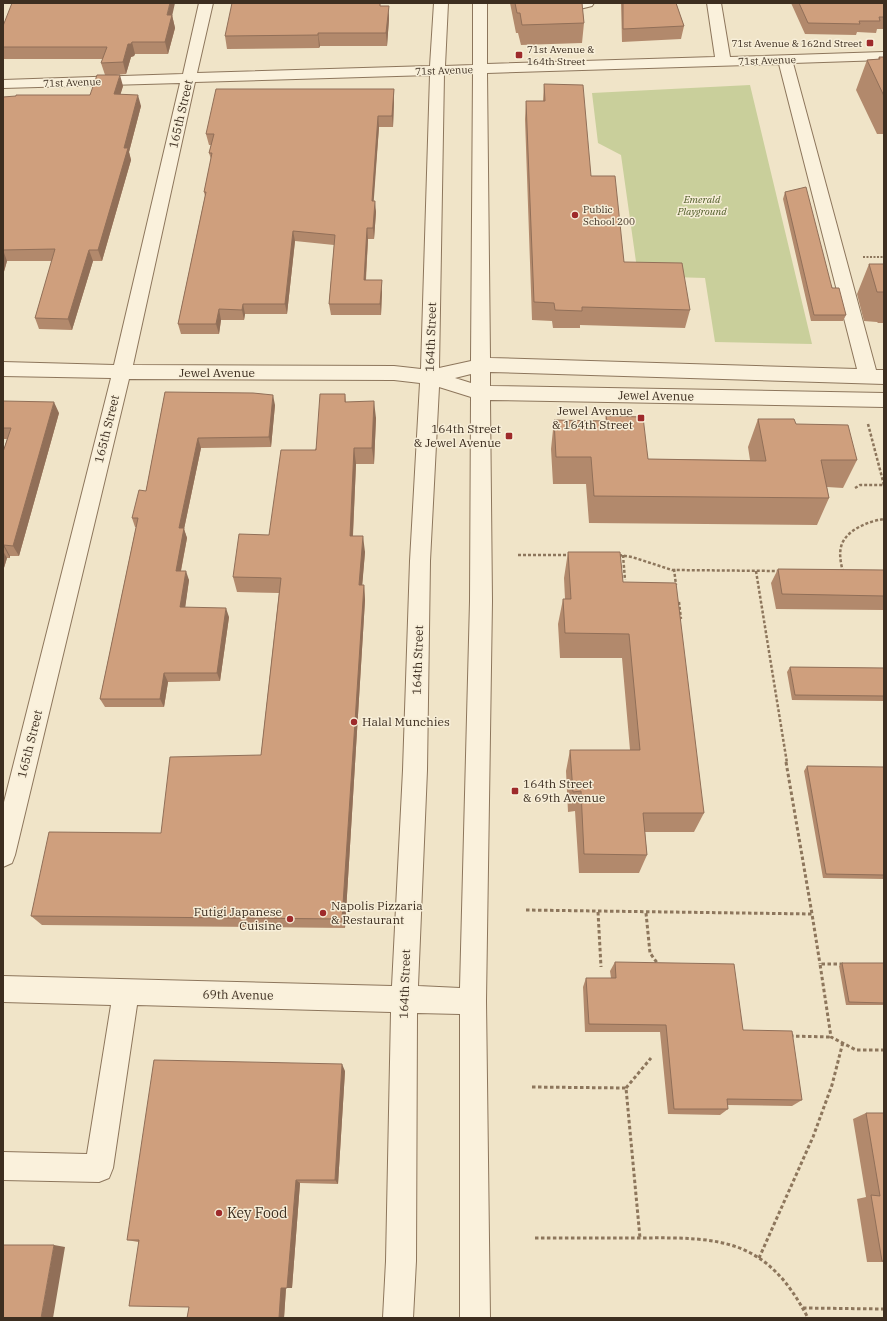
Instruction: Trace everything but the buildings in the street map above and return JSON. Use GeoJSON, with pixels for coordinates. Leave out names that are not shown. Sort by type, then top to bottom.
{"type":"FeatureCollection","features":[{"type":"Feature","properties":{"kind":"street","name":"165th Street"},"geometry":{"type":"LineString","coordinates":[[3,855],[116,389],[122,372],[206,3]]}},
{"type":"Feature","properties":{"kind":"street","name":"164th Street"},"geometry":{"type":"LineString","coordinates":[[398,1318],[401,1261],[404,999],[415,770],[420,561],[430,377],[437,70],[441,3]]}},
{"type":"Feature","properties":{"kind":"street"},"geometry":{"type":"LineString","coordinates":[[475,1318],[472,1001],[481,601],[480,393],[482,365],[480,3]]}},
{"type":"Feature","properties":{"kind":"street"},"geometry":{"type":"LineString","coordinates":[[535,7],[580,6],[588,3]]}},
{"type":"Feature","properties":{"kind":"street"},"geometry":{"type":"LineString","coordinates":[[714,3],[723,61]]}},
{"type":"Feature","properties":{"kind":"street","name":"71st Avenue"},"geometry":{"type":"LineString","coordinates":[[3,84],[884,56]]}},
{"type":"Feature","properties":{"kind":"street"},"geometry":{"type":"LineString","coordinates":[[785,59],[876,377]]}},
{"type":"Feature","properties":{"kind":"street","name":"Jewel Avenue"},"geometry":{"type":"LineString","coordinates":[[430,377],[482,365],[876,377]]}},
{"type":"Feature","properties":{"kind":"street","name":"Jewel Avenue"},"geometry":{"type":"LineString","coordinates":[[3,370],[394,373],[430,377],[480,393],[884,400]]}},
{"type":"Feature","properties":{"kind":"street","name":"69th Avenue"},"geometry":{"type":"LineString","coordinates":[[3,989],[472,1001]]}},
{"type":"Feature","properties":{"kind":"street"},"geometry":{"type":"LineString","coordinates":[[3,1166],[99,1168],[126,992]]}},
{"type":"Feature","properties":{"kind":"path"},"geometry":{"type":"LineString","coordinates":[[856,488],[860,485],[884,485],[868,422]]}},
{"type":"Feature","properties":{"kind":"path"},"geometry":{"type":"LineString","coordinates":[[850,572],[842,572],[842,544],[851,532],[859,527],[884,519]]}},
{"type":"Feature","properties":{"kind":"path"},"geometry":{"type":"LineString","coordinates":[[518,554],[572,555]]}},
{"type":"Feature","properties":{"kind":"path"},"geometry":{"type":"LineString","coordinates":[[619,555],[631,556],[659,568],[674,570],[787,571]]}},
{"type":"Feature","properties":{"kind":"path"},"geometry":{"type":"LineString","coordinates":[[623,556],[625,580]]}},
{"type":"Feature","properties":{"kind":"path"},"geometry":{"type":"LineString","coordinates":[[674,570],[677,591]]}},
{"type":"Feature","properties":{"kind":"path"},"geometry":{"type":"LineString","coordinates":[[756,571],[831,1037]]}},
{"type":"Feature","properties":{"kind":"path"},"geometry":{"type":"LineString","coordinates":[[678,598],[681,619]]}},
{"type":"Feature","properties":{"kind":"path"},"geometry":{"type":"LineString","coordinates":[[526,910],[646,913],[812,914]]}},
{"type":"Feature","properties":{"kind":"path"},"geometry":{"type":"LineString","coordinates":[[598,912],[601,967]]}},
{"type":"Feature","properties":{"kind":"path"},"geometry":{"type":"LineString","coordinates":[[646,913],[650,953],[661,967]]}},
{"type":"Feature","properties":{"kind":"path"},"geometry":{"type":"LineString","coordinates":[[820,964],[847,964]]}},
{"type":"Feature","properties":{"kind":"path"},"geometry":{"type":"LineString","coordinates":[[786,1036],[831,1037],[856,1050],[884,1050]]}},
{"type":"Feature","properties":{"kind":"path"},"geometry":{"type":"LineString","coordinates":[[759,1258],[813,1137],[832,1085],[843,1042]]}},
{"type":"Feature","properties":{"kind":"path"},"geometry":{"type":"LineString","coordinates":[[640,1238],[626,1088],[651,1058]]}},
{"type":"Feature","properties":{"kind":"path"},"geometry":{"type":"LineString","coordinates":[[532,1087],[626,1088]]}},
{"type":"Feature","properties":{"kind":"path"},"geometry":{"type":"LineString","coordinates":[[535,1238],[691,1238],[723,1242],[747,1250],[769,1266],[803,1308],[808,1318]]}},
{"type":"Feature","properties":{"kind":"path"},"geometry":{"type":"LineString","coordinates":[[803,1308],[884,1309]]}},
{"type":"Feature","properties":{"kind":"green space","name":"Emerald Playground"},"geometry":{"type":"Polygon","coordinates":[[[750,85],[812,344],[715,342],[705,278],[638,276],[621,155],[598,143],[592,93],[750,85]]]}},
{"type":"Feature","properties":{"kind":"place","name":"71st Avenue & 162nd Street"},"geometry":{"type":"Point","coordinates":[870,43]}},
{"type":"Feature","properties":{"kind":"place","name":"71st Avenue & 164th Street"},"geometry":{"type":"Point","coordinates":[519,55]}},
{"type":"Feature","properties":{"kind":"place","name":"Public School 200"},"geometry":{"type":"Point","coordinates":[575,215]}},
{"type":"Feature","properties":{"kind":"place","name":"Jewel Avenue & 164th Street"},"geometry":{"type":"Point","coordinates":[641,418]}},
{"type":"Feature","properties":{"kind":"place","name":"164th Street & Jewel Avenue"},"geometry":{"type":"Point","coordinates":[509,436]}},
{"type":"Feature","properties":{"kind":"place","name":"Halal Munchies"},"geometry":{"type":"Point","coordinates":[354,722]}},
{"type":"Feature","properties":{"kind":"place","name":"164th Street & 69th Avenue"},"geometry":{"type":"Point","coordinates":[515,791]}},
{"type":"Feature","properties":{"kind":"place","name":"Napolis Pizzaria & Restaurant"},"geometry":{"type":"Point","coordinates":[323,913]}},
{"type":"Feature","properties":{"kind":"place","name":"Futigi Japanese Cuisine"},"geometry":{"type":"Point","coordinates":[290,919]}},
{"type":"Feature","properties":{"kind":"place","name":"Key Food"},"geometry":{"type":"Point","coordinates":[219,1213]}}]}
